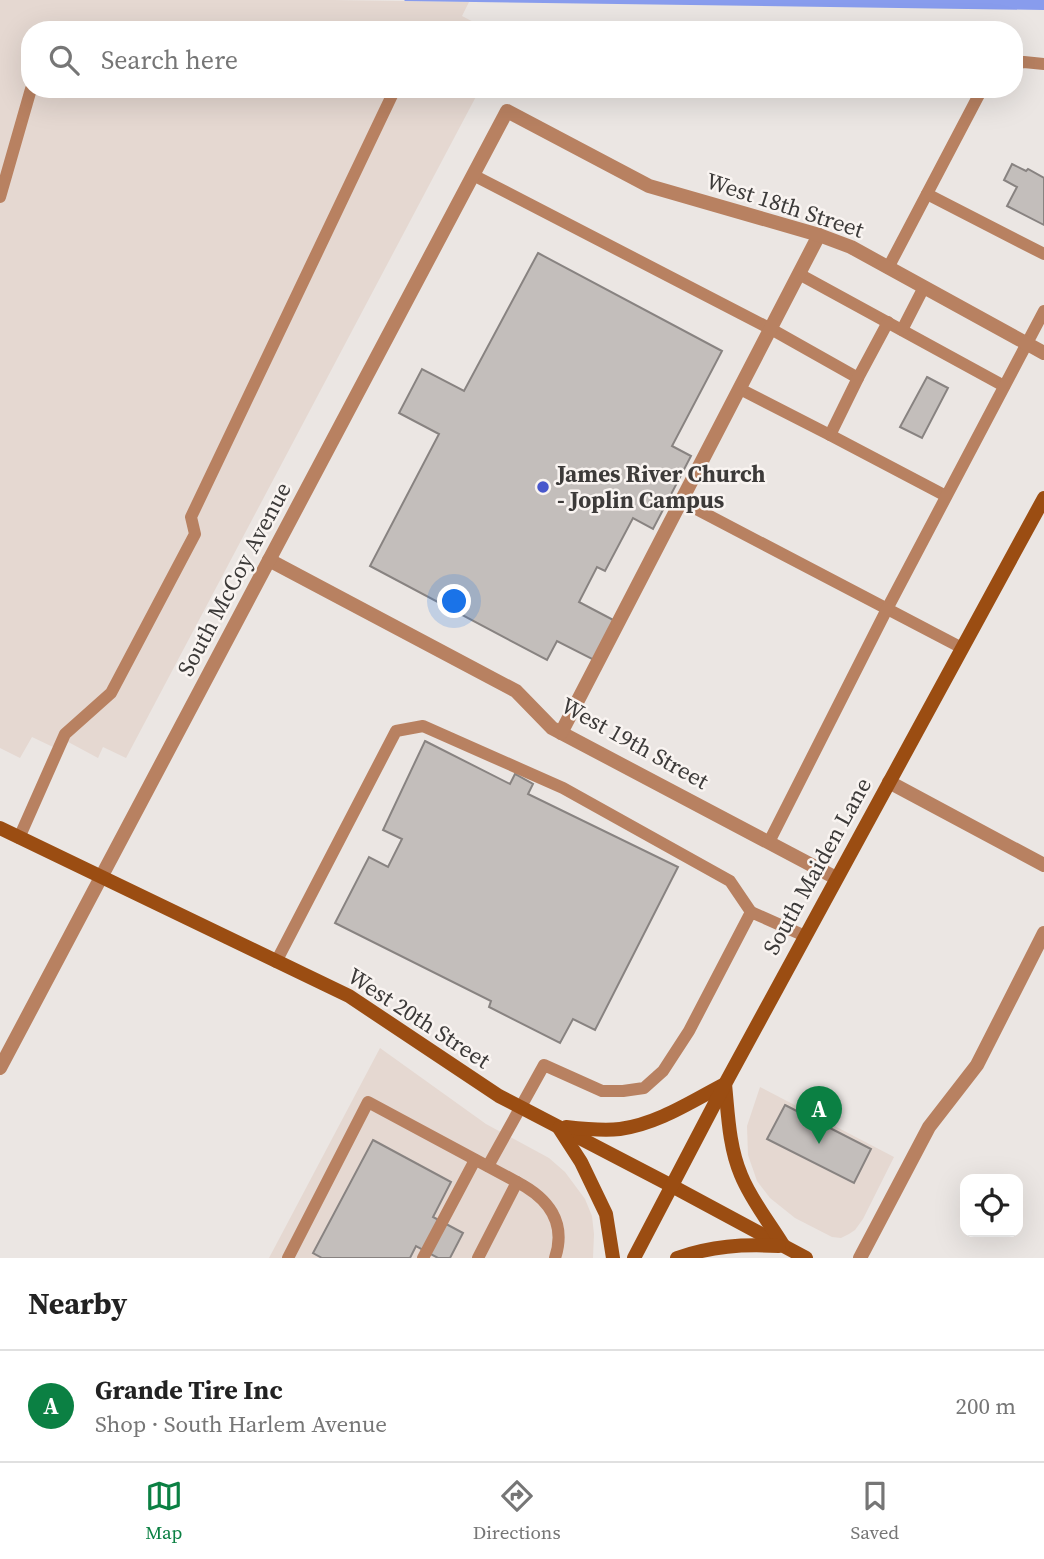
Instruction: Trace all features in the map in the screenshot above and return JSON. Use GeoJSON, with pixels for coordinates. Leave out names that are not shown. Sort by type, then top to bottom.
{"type":"FeatureCollection","features":[{"type":"Feature","properties":{"kind":"main road","name":"South Maiden Lane"},"geometry":{"type":"LineString","coordinates":[[634,1258],[836,878],[1044,498]]}},
{"type":"Feature","properties":{"kind":"main road","name":"West 20th Street"},"geometry":{"type":"LineString","coordinates":[[0,828],[349,996],[499,1096],[806,1258]]}},
{"type":"Feature","properties":{"kind":"main road"},"geometry":{"type":"LineString","coordinates":[[558,1127],[598,1130],[653,1121],[725,1084],[734,1151],[741,1174],[784,1246]]}},
{"type":"Feature","properties":{"kind":"main road"},"geometry":{"type":"LineString","coordinates":[[558,1127],[581,1162],[606,1214],[613,1258]]}},
{"type":"Feature","properties":{"kind":"main road"},"geometry":{"type":"LineString","coordinates":[[677,1258],[712,1248],[738,1245],[784,1246]]}},
{"type":"Feature","properties":{"kind":"street","name":"South McCoy Avenue"},"geometry":{"type":"LineString","coordinates":[[0,1068],[507,111]]}},
{"type":"Feature","properties":{"kind":"street","name":"West 18th Street"},"geometry":{"type":"LineString","coordinates":[[507,111],[649,186],[819,235],[851,247],[1044,353]]}},
{"type":"Feature","properties":{"kind":"street"},"geometry":{"type":"LineString","coordinates":[[561,733],[819,235]]}},
{"type":"Feature","properties":{"kind":"street","name":"West 19th Street"},"geometry":{"type":"LineString","coordinates":[[270,560],[516,691],[552,728],[836,878]]}},
{"type":"Feature","properties":{"kind":"street"},"geometry":{"type":"LineString","coordinates":[[889,782],[1044,865]]}},
{"type":"Feature","properties":{"kind":"street"},"geometry":{"type":"LineString","coordinates":[[860,1258],[929,1127],[977,1065],[1044,933]]}},
{"type":"Feature","properties":{"kind":"lane"},"geometry":{"type":"LineString","coordinates":[[1023,62],[1044,64]]}},
{"type":"Feature","properties":{"kind":"lane"},"geometry":{"type":"LineString","coordinates":[[0,197],[28,98]]}},
{"type":"Feature","properties":{"kind":"lane"},"geometry":{"type":"LineString","coordinates":[[19,838],[65,734],[111,693],[195,534],[191,517],[391,98]]}},
{"type":"Feature","properties":{"kind":"lane"},"geometry":{"type":"LineString","coordinates":[[888,268],[977,98]]}},
{"type":"Feature","properties":{"kind":"lane"},"geometry":{"type":"LineString","coordinates":[[473,176],[771,329],[858,378]]}},
{"type":"Feature","properties":{"kind":"lane"},"geometry":{"type":"LineString","coordinates":[[927,194],[1044,254]]}},
{"type":"Feature","properties":{"kind":"lane"},"geometry":{"type":"LineString","coordinates":[[799,274],[1004,386]]}},
{"type":"Feature","properties":{"kind":"lane"},"geometry":{"type":"LineString","coordinates":[[902,330],[924,287]]}},
{"type":"Feature","properties":{"kind":"lane"},"geometry":{"type":"LineString","coordinates":[[769,842],[887,609],[1044,311]]}},
{"type":"Feature","properties":{"kind":"lane"},"geometry":{"type":"LineString","coordinates":[[830,435],[888,322]]}},
{"type":"Feature","properties":{"kind":"lane"},"geometry":{"type":"LineString","coordinates":[[740,388],[946,496]]}},
{"type":"Feature","properties":{"kind":"lane"},"geometry":{"type":"LineString","coordinates":[[681,501],[962,649]]}},
{"type":"Feature","properties":{"kind":"lane"},"geometry":{"type":"LineString","coordinates":[[276,962],[396,731],[423,726],[563,788],[647,834],[730,881],[751,912],[805,936]]}},
{"type":"Feature","properties":{"kind":"lane"},"geometry":{"type":"LineString","coordinates":[[488,1166],[544,1065],[602,1091],[644,1088],[663,1071],[689,1031],[751,912]]}},
{"type":"Feature","properties":{"kind":"lane"},"geometry":{"type":"LineString","coordinates":[[288,1258],[368,1102],[532,1190],[554,1215],[559,1236],[555,1258]]}},
{"type":"Feature","properties":{"kind":"lane"},"geometry":{"type":"LineString","coordinates":[[423,1258],[475,1160]]}},
{"type":"Feature","properties":{"kind":"lane"},"geometry":{"type":"LineString","coordinates":[[478,1258],[517,1182]]}},
{"type":"Feature","properties":{"kind":"shaded area"},"geometry":{"type":"Polygon","coordinates":[[[0,0],[469,2],[462,16],[472,21],[21,21],[21,98],[475,98],[126,758],[103,747],[98,758],[59,737],[53,747],[32,737],[20,758],[0,748],[0,0]]]}},
{"type":"Feature","properties":{"kind":"shaded area"},"geometry":{"type":"Polygon","coordinates":[[[1044,0],[1044,10],[404,1],[1044,0]]]}},
{"type":"Feature","properties":{"kind":"shaded area"},"geometry":{"type":"Polygon","coordinates":[[[380,1048],[486,1124],[549,1158],[565,1172],[585,1199],[592,1216],[593,1258],[269,1258],[380,1048]]]}},
{"type":"Feature","properties":{"kind":"shaded area"},"geometry":{"type":"Polygon","coordinates":[[[760,1087],[894,1157],[863,1219],[849,1234],[841,1238],[832,1237],[795,1218],[770,1198],[757,1181],[748,1155],[747,1126],[760,1087]]]}},
{"type":"Feature","properties":{"kind":"building"},"geometry":{"type":"Polygon","coordinates":[[[1012,164],[1044,178],[1044,225],[1007,206],[1017,187],[1004,180],[1012,164]]]}},
{"type":"Feature","properties":{"kind":"building","name":"James River Church - Joplin Campus"},"geometry":{"type":"Polygon","coordinates":[[[538,253],[722,351],[672,446],[691,456],[653,529],[633,518],[605,571],[597,567],[579,602],[619,623],[598,662],[557,641],[547,660],[370,566],[439,434],[399,413],[422,369],[464,391],[538,253]]]}},
{"type":"Feature","properties":{"kind":"building"},"geometry":{"type":"Polygon","coordinates":[[[927,377],[948,388],[922,438],[900,427],[927,377]]]}},
{"type":"Feature","properties":{"kind":"building"},"geometry":{"type":"Polygon","coordinates":[[[425,741],[510,784],[515,774],[533,784],[528,794],[678,867],[595,1030],[573,1019],[560,1043],[489,1007],[491,1001],[335,923],[369,857],[388,867],[402,839],[383,830],[425,741]]]}},
{"type":"Feature","properties":{"kind":"building"},"geometry":{"type":"Polygon","coordinates":[[[785,1105],[871,1149],[854,1183],[767,1139],[785,1105]]]}},
{"type":"Feature","properties":{"kind":"building"},"geometry":{"type":"Polygon","coordinates":[[[373,1140],[451,1182],[433,1217],[463,1233],[450,1258],[438,1258],[416,1246],[410,1258],[322,1258],[313,1253],[373,1140]]]}},
{"type":"Feature","properties":{"kind":"place","name":"James River Church - Joplin Campus"},"geometry":{"type":"Point","coordinates":[543,487]}},
{"type":"Feature","properties":{"kind":"place","name":"Grande Tire Inc"},"geometry":{"type":"Point","coordinates":[819,1144]}}]}
